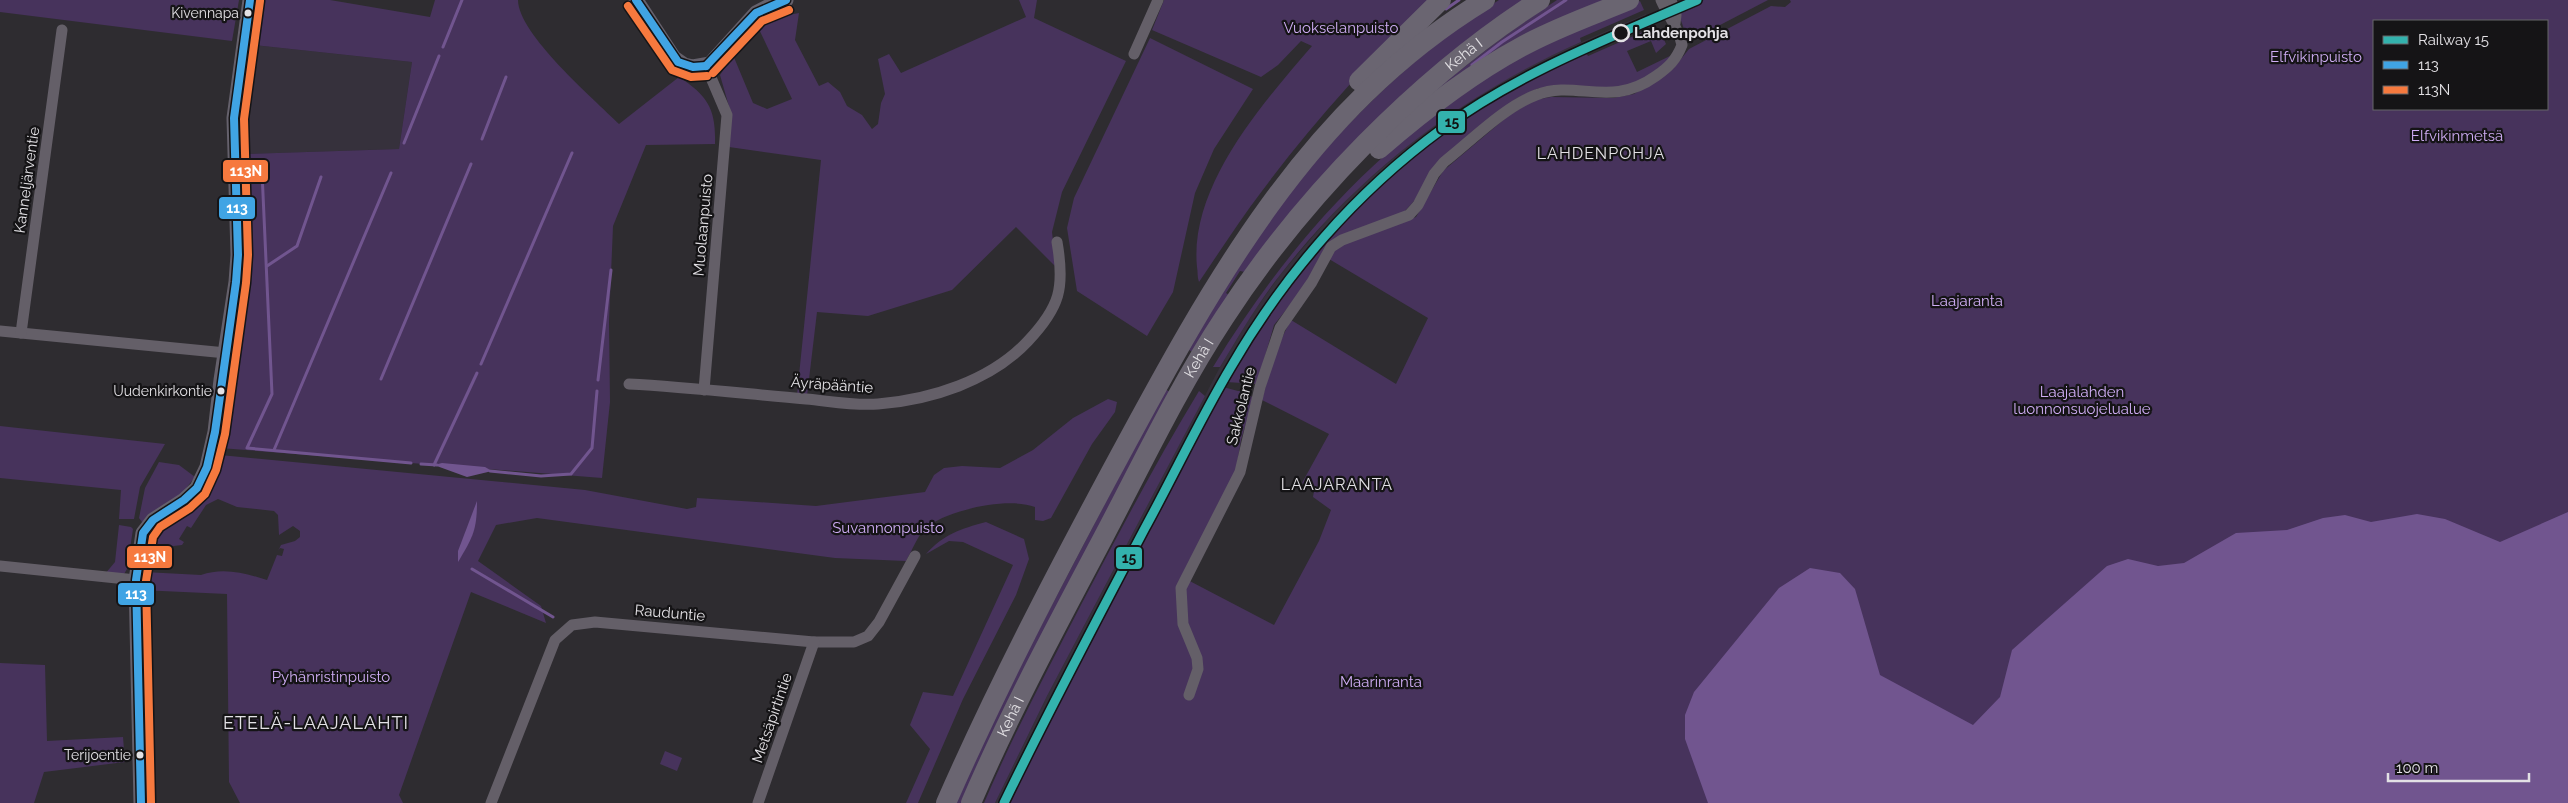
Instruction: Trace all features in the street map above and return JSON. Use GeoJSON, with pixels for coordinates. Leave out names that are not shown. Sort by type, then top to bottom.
{"type":"FeatureCollection","features":[{"type":"Feature","properties":{"kind":"highway"},"geometry":{"type":"LineString","coordinates":[[1288,180],[1323,123],[1382,57],[1441,0]]}},
{"type":"Feature","properties":{"kind":"highway","name":"Kehä I"},"geometry":{"type":"LineString","coordinates":[[946,803],[1002,681],[1057,574],[1166,370],[1227,265],[1288,180],[1330,129],[1386,74],[1451,21],[1485,0]]}},
{"type":"Feature","properties":{"kind":"highway","name":"Kehä I"},"geometry":{"type":"LineString","coordinates":[[971,803],[1024,690],[1186,381],[1200,356],[1248,283],[1311,203],[1347,163],[1415,96],[1475,46],[1540,0]]}},
{"type":"Feature","properties":{"kind":"highway"},"geometry":{"type":"LineString","coordinates":[[1311,203],[1354,171],[1422,112],[1481,70],[1522,46],[1629,0]]}},
{"type":"Feature","properties":{"kind":"street"},"geometry":{"type":"LineString","coordinates":[[141,803],[136,580],[140,541],[145,530],[155,518],[184,500],[197,488],[207,467],[215,432],[238,259],[234,118],[250,0]]}},
{"type":"Feature","properties":{"kind":"street"},"geometry":{"type":"LineString","coordinates":[[636,0],[678,62],[693,67],[706,66],[756,13],[786,0]]}},
{"type":"Feature","properties":{"kind":"street"},"geometry":{"type":"LineString","coordinates":[[1134,54],[1158,0]]}},
{"type":"Feature","properties":{"kind":"street","name":"Sakkolantie"},"geometry":{"type":"LineString","coordinates":[[1661,0],[1668,18],[1675,23]]}},
{"type":"Feature","properties":{"kind":"street","name":"Sakkolantie"},"geometry":{"type":"LineString","coordinates":[[1189,695],[1198,669],[1197,658],[1182,618],[1182,588],[1240,472],[1260,387],[1276,337],[1290,311],[1312,282],[1327,252],[1342,240],[1409,215],[1418,205],[1434,174],[1444,162],[1522,100],[1556,91],[1610,94],[1636,89],[1672,65],[1682,44],[1675,23],[1676,15],[1671,0]]}},
{"type":"Feature","properties":{"kind":"street","name":"Kanneljärventie"},"geometry":{"type":"LineString","coordinates":[[21,333],[62,30]]}},
{"type":"Feature","properties":{"kind":"street","name":"Muolaanpuisto"},"geometry":{"type":"LineString","coordinates":[[704,390],[727,115],[706,66]]}},
{"type":"Feature","properties":{"kind":"street","name":"Äyräpääntie"},"geometry":{"type":"LineString","coordinates":[[629,384],[877,404],[929,396],[974,379],[1021,348],[1053,310],[1061,287],[1061,264],[1057,242]]}},
{"type":"Feature","properties":{"kind":"street"},"geometry":{"type":"LineString","coordinates":[[0,331],[226,353]]}},
{"type":"Feature","properties":{"kind":"street","name":"Rauduntie"},"geometry":{"type":"LineString","coordinates":[[491,803],[550,650],[567,628],[580,623],[595,622],[814,642],[847,643],[868,636],[879,622],[915,556]]}},
{"type":"Feature","properties":{"kind":"street"},"geometry":{"type":"LineString","coordinates":[[0,566],[136,580]]}},
{"type":"Feature","properties":{"kind":"street","name":"Metsäpirtintie"},"geometry":{"type":"LineString","coordinates":[[758,803],[814,642]]}},
{"type":"Feature","properties":{"kind":"shaded area"},"geometry":{"type":"Polygon","coordinates":[[[1646,14],[1650,23],[1585,51],[1470,114],[1374,191],[1300,269],[1254,333],[1233,369],[1065,690],[1010,803],[995,803],[1047,696],[1220,367],[1252,314],[1280,275],[1326,221],[1354,192],[1416,138],[1497,84],[1542,59],[1646,14]]]}},
{"type":"Feature","properties":{"kind":"shaded area"},"geometry":{"type":"Polygon","coordinates":[[[253,45],[412,62],[399,149],[245,154],[253,45]]]}},
{"type":"Feature","properties":{"kind":"shaded area"},"geometry":{"type":"Polygon","coordinates":[[[442,463],[485,467],[492,471],[467,477],[434,465],[442,463]]]}},
{"type":"Feature","properties":{"kind":"shaded area"},"geometry":{"type":"Polygon","coordinates":[[[477,501],[473,533],[458,562],[458,551],[477,501]]]}},
{"type":"Feature","properties":{"kind":"shaded area"},"geometry":{"type":"Polygon","coordinates":[[[2568,512],[2568,803],[1708,803],[1685,739],[1685,715],[1694,692],[1779,588],[1810,568],[1840,573],[1855,589],[1880,675],[1973,725],[2000,697],[2012,650],[2107,566],[2128,559],[2158,566],[2184,563],[2236,533],[2287,530],[2323,518],[2345,515],[2371,522],[2417,514],[2445,519],[2500,542],[2568,512]]]}},
{"type":"Feature","properties":{"kind":"green space"},"geometry":{"type":"Polygon","coordinates":[[[0,0],[239,0],[232,41],[0,12],[0,0]]]}},
{"type":"Feature","properties":{"kind":"green space"},"geometry":{"type":"Polygon","coordinates":[[[262,0],[330,0],[430,17],[435,0],[518,0],[521,14],[543,48],[619,124],[679,77],[703,97],[712,112],[715,144],[646,145],[613,226],[609,322],[610,402],[602,478],[220,448],[231,356],[242,342],[247,294],[245,154],[399,149],[412,62],[253,45],[262,0]]]}},
{"type":"Feature","properties":{"kind":"green space"},"geometry":{"type":"Polygon","coordinates":[[[1019,0],[1037,0],[1034,18],[1126,61],[1062,192],[1052,232],[1056,267],[1016,227],[952,290],[868,316],[817,312],[807,396],[797,395],[821,160],[729,147],[730,110],[720,75],[733,55],[753,103],[767,109],[792,99],[757,25],[768,19],[799,13],[795,40],[819,86],[828,82],[840,92],[847,106],[862,115],[872,129],[878,124],[881,103],[885,94],[878,59],[889,54],[901,73],[1026,17],[1019,0]]]}},
{"type":"Feature","properties":{"kind":"green space","name":"Vuokselanpuisto"},"geometry":{"type":"Polygon","coordinates":[[[1164,0],[1432,0],[1365,68],[1281,165],[1199,282],[1197,267],[1198,237],[1205,206],[1217,177],[1233,148],[1252,120],[1312,46],[1301,41],[1278,65],[1261,77],[1152,30],[1164,0]]]}},
{"type":"Feature","properties":{"kind":"green space"},"geometry":{"type":"Polygon","coordinates":[[[1499,0],[1523,0],[1245,272],[1240,271],[1226,293],[1229,295],[1193,352],[1187,349],[1255,239],[1317,160],[1372,101],[1401,74],[1464,23],[1499,0]]]}},
{"type":"Feature","properties":{"kind":"green space"},"geometry":{"type":"Polygon","coordinates":[[[1557,0],[1617,0],[1422,102],[1488,49],[1557,0]]]}},
{"type":"Feature","properties":{"kind":"green space"},"geometry":{"type":"Polygon","coordinates":[[[1704,0],[1768,0],[1699,36],[1689,36],[1684,29],[1678,12],[1704,0]]]}},
{"type":"Feature","properties":{"kind":"green space","name":"Laajalahden luonnonsuojelualue"},"geometry":{"type":"Polygon","coordinates":[[[1790,0],[2568,0],[2568,803],[1010,803],[1065,690],[1223,387],[1238,391],[1247,390],[1253,399],[1241,440],[1236,470],[1182,577],[1274,625],[1319,541],[1331,510],[1313,497],[1314,491],[1302,483],[1329,434],[1262,400],[1274,359],[1286,329],[1291,320],[1396,384],[1428,318],[1329,259],[1336,246],[1416,217],[1443,171],[1508,116],[1534,100],[1551,97],[1613,98],[1634,94],[1673,69],[1689,49],[1771,6],[1785,7],[1791,2],[1790,0]]]}},
{"type":"Feature","properties":{"kind":"green space"},"geometry":{"type":"Polygon","coordinates":[[[1640,1],[1644,10],[1580,38],[1581,42],[1495,86],[1416,140],[1379,170],[1311,238],[1264,297],[1220,367],[1213,367],[1242,321],[1306,237],[1340,199],[1416,129],[1458,96],[1519,56],[1570,31],[1640,1]]]}},
{"type":"Feature","properties":{"kind":"green space"},"geometry":{"type":"Polygon","coordinates":[[[1652,28],[1659,29],[1666,44],[1656,53],[1651,41],[1627,51],[1637,72],[1670,56],[1671,59],[1634,86],[1608,90],[1539,88],[1517,98],[1490,119],[1403,213],[1347,233],[1274,325],[1257,384],[1226,382],[1274,304],[1301,268],[1331,234],[1396,170],[1469,115],[1512,89],[1585,51],[1588,56],[1652,28]]]}},
{"type":"Feature","properties":{"kind":"green space"},"geometry":{"type":"Polygon","coordinates":[[[1150,38],[1253,89],[1214,149],[1195,193],[1173,292],[1147,336],[1077,291],[1067,228],[1074,198],[1150,38]]]}},
{"type":"Feature","properties":{"kind":"green space"},"geometry":{"type":"Polygon","coordinates":[[[1165,389],[1170,392],[962,803],[955,803],[1011,683],[1165,389]]]}},
{"type":"Feature","properties":{"kind":"green space"},"geometry":{"type":"Polygon","coordinates":[[[1199,391],[1205,396],[1047,696],[995,803],[984,803],[1019,727],[1082,603],[1154,469],[1199,391]]]}},
{"type":"Feature","properties":{"kind":"green space","name":"Pyhänristinpuisto"},"geometry":{"type":"Polygon","coordinates":[[[1108,399],[1117,402],[1115,412],[1092,444],[1051,518],[1043,521],[1035,520],[1035,507],[1011,503],[981,506],[951,514],[925,529],[906,561],[835,558],[537,518],[496,525],[478,561],[541,606],[546,623],[471,592],[399,795],[403,803],[240,803],[229,782],[227,594],[140,590],[144,572],[201,575],[226,571],[267,580],[277,555],[282,556],[284,549],[280,548],[278,551],[281,545],[295,541],[300,537],[300,531],[293,526],[279,535],[278,515],[274,511],[237,507],[218,499],[206,505],[191,528],[187,526],[179,539],[184,542],[182,545],[165,547],[160,556],[147,555],[151,532],[205,488],[220,455],[585,490],[687,509],[696,507],[697,498],[816,506],[925,492],[934,475],[944,468],[962,466],[1000,468],[1033,450],[1073,418],[1108,399]]]}},
{"type":"Feature","properties":{"kind":"green space"},"geometry":{"type":"Polygon","coordinates":[[[0,426],[165,444],[140,487],[134,519],[119,519],[121,490],[0,478],[0,426]]]}},
{"type":"Feature","properties":{"kind":"green space"},"geometry":{"type":"Polygon","coordinates":[[[159,462],[179,465],[195,477],[183,492],[147,521],[142,522],[139,518],[145,488],[159,462]]]}},
{"type":"Feature","properties":{"kind":"green space"},"geometry":{"type":"Polygon","coordinates":[[[986,522],[1024,539],[1029,559],[1016,595],[963,699],[918,803],[906,803],[930,749],[910,725],[923,692],[953,696],[1013,565],[963,542],[949,541],[926,554],[953,533],[986,522]]]}},
{"type":"Feature","properties":{"kind":"green space"},"geometry":{"type":"Polygon","coordinates":[[[119,525],[133,529],[127,569],[124,574],[105,574],[115,562],[119,525]]]}},
{"type":"Feature","properties":{"kind":"green space"},"geometry":{"type":"Polygon","coordinates":[[[0,663],[45,665],[47,741],[123,737],[125,762],[44,772],[34,803],[0,803],[0,663]]]}},
{"type":"Feature","properties":{"kind":"green space"},"geometry":{"type":"Polygon","coordinates":[[[665,751],[682,758],[677,771],[660,764],[665,751]]]}},
{"type":"Feature","properties":{"kind":"waterway"},"geometry":{"type":"LineString","coordinates":[[443,47],[462,0]]}},
{"type":"Feature","properties":{"kind":"waterway"},"geometry":{"type":"LineString","coordinates":[[1446,9],[1459,0]]}},
{"type":"Feature","properties":{"kind":"waterway"},"geometry":{"type":"LineString","coordinates":[[1472,65],[1502,42],[1566,0]]}},
{"type":"Feature","properties":{"kind":"waterway"},"geometry":{"type":"LineString","coordinates":[[404,143],[439,56]]}},
{"type":"Feature","properties":{"kind":"waterway"},"geometry":{"type":"LineString","coordinates":[[482,139],[506,77]]}},
{"type":"Feature","properties":{"kind":"waterway"},"geometry":{"type":"LineString","coordinates":[[481,364],[572,153]]}},
{"type":"Feature","properties":{"kind":"waterway"},"geometry":{"type":"LineString","coordinates":[[381,379],[471,164]]}},
{"type":"Feature","properties":{"kind":"waterway"},"geometry":{"type":"LineString","coordinates":[[262,172],[272,394],[247,448],[411,463]]}},
{"type":"Feature","properties":{"kind":"waterway"},"geometry":{"type":"LineString","coordinates":[[274,450],[391,173]]}},
{"type":"Feature","properties":{"kind":"waterway"},"geometry":{"type":"LineString","coordinates":[[267,266],[297,246],[321,177]]}},
{"type":"Feature","properties":{"kind":"waterway"},"geometry":{"type":"LineString","coordinates":[[598,380],[611,270]]}},
{"type":"Feature","properties":{"kind":"waterway"},"geometry":{"type":"LineString","coordinates":[[434,465],[477,373]]}},
{"type":"Feature","properties":{"kind":"waterway"},"geometry":{"type":"LineString","coordinates":[[490,471],[541,476],[571,474],[592,448],[597,391]]}},
{"type":"Feature","properties":{"kind":"waterway"},"geometry":{"type":"LineString","coordinates":[[421,464],[437,465]]}},
{"type":"Feature","properties":{"kind":"waterway"},"geometry":{"type":"LineString","coordinates":[[472,569],[553,617]]}},
{"type":"Feature","properties":{"kind":"rail line","name":"15"},"geometry":{"type":"LineString","coordinates":[[1004,803],[1073,665],[1220,387],[1274,300],[1324,237],[1380,180],[1410,154],[1472,109],[1502,90],[1566,57],[1697,0]]}},
{"type":"Feature","properties":{"kind":"transit line","name":"113"},"geometry":{"type":"LineString","coordinates":[[141,803],[136,580],[143,533],[153,520],[184,500],[197,488],[207,467],[215,432],[236,282],[238,255],[234,118],[250,0]]}},
{"type":"Feature","properties":{"kind":"transit line","name":"113"},"geometry":{"type":"LineString","coordinates":[[636,0],[678,62],[693,67],[706,66]]}},
{"type":"Feature","properties":{"kind":"transit line","name":"113"},"geometry":{"type":"LineString","coordinates":[[706,66],[756,13],[786,0]]}},
{"type":"Feature","properties":{"kind":"transit line","name":"113N"},"geometry":{"type":"LineString","coordinates":[[151,803],[146,581],[153,537],[160,527],[190,508],[205,494],[216,470],[225,434],[246,283],[248,255],[244,119],[260,1]]}},
{"type":"Feature","properties":{"kind":"transit line","name":"113N"},"geometry":{"type":"LineString","coordinates":[[628,6],[672,70],[691,77],[707,76]]}},
{"type":"Feature","properties":{"kind":"transit line","name":"113N"},"geometry":{"type":"LineString","coordinates":[[713,73],[762,21],[789,10]]}},
{"type":"Feature","properties":{"kind":"place","name":"Kivennapa"},"geometry":{"type":"Point","coordinates":[248,13]}},
{"type":"Feature","properties":{"kind":"place","name":"Lahdenpohja"},"geometry":{"type":"Point","coordinates":[1621,33]}},
{"type":"Feature","properties":{"kind":"place","name":"Uudenkirkontie"},"geometry":{"type":"Point","coordinates":[221,391]}},
{"type":"Feature","properties":{"kind":"place","name":"Terijoentie"},"geometry":{"type":"Point","coordinates":[140,755]}},
{"type":"Feature","properties":{"kind":"district","name":"LAHDENPOHJA"},"geometry":{"type":"Point","coordinates":[1601,153]}},
{"type":"Feature","properties":{"kind":"district","name":"LAAJARANTA"},"geometry":{"type":"Point","coordinates":[1337,484]}},
{"type":"Feature","properties":{"kind":"district","name":"ETELÄ-LAAJALAHTI"},"geometry":{"type":"Point","coordinates":[316,722]}},
{"type":"Feature","properties":{"kind":"park label","name":"Elfvikinpuisto"},"geometry":{"type":"Point","coordinates":[2316,57]}},
{"type":"Feature","properties":{"kind":"park label","name":"Elfvikinmetsä"},"geometry":{"type":"Point","coordinates":[2457,136]}},
{"type":"Feature","properties":{"kind":"park label","name":"Laajaranta"},"geometry":{"type":"Point","coordinates":[1967,301]}},
{"type":"Feature","properties":{"kind":"park label","name":"Suvannonpuisto"},"geometry":{"type":"Point","coordinates":[888,528]}},
{"type":"Feature","properties":{"kind":"park label","name":"Maarinranta"},"geometry":{"type":"Point","coordinates":[1381,682]}}]}
